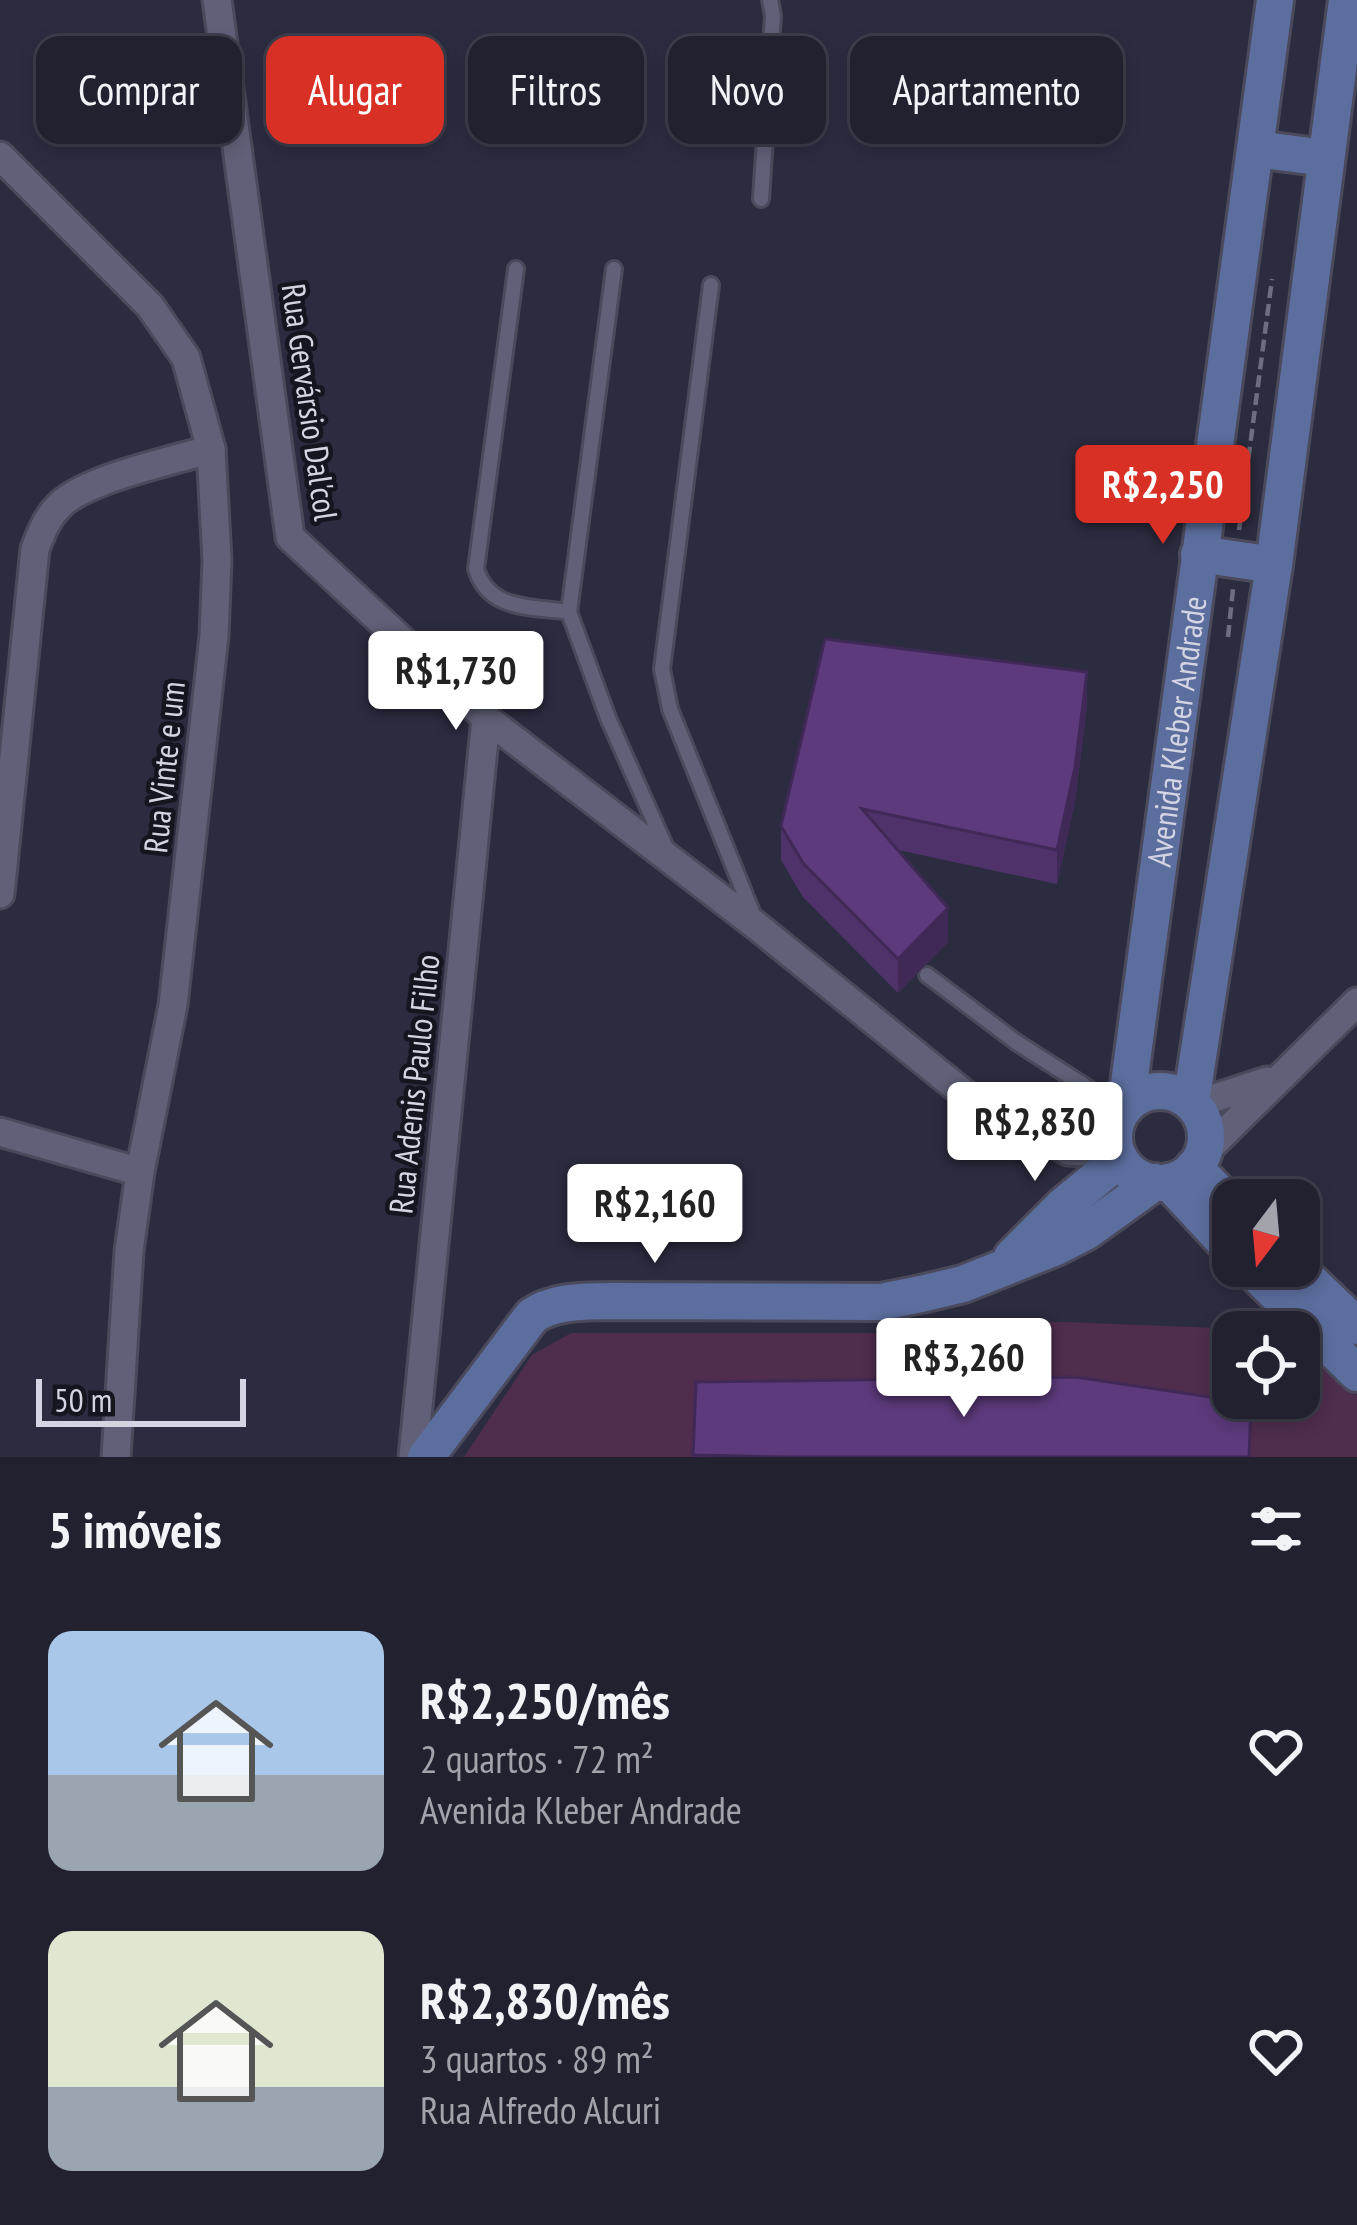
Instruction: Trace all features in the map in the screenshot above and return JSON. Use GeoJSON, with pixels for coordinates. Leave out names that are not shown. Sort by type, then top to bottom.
{"type":"FeatureCollection","features":[{"type":"Feature","properties":{"kind":"street","name":"Rua Gervársio Dal'col"},"geometry":{"type":"LineString","coordinates":[[217,0],[290,537],[487,718],[968,1096],[1068,1151],[1088,1152],[1120,1132]]}},
{"type":"Feature","properties":{"kind":"street","name":"Avenida Kleber Andrade"},"geometry":{"type":"LineString","coordinates":[[1120,1132],[1275,0]]}},
{"type":"Feature","properties":{"kind":"street","name":"Avenida Kleber Andrade"},"geometry":{"type":"LineString","coordinates":[[1192,1103],[1274,565],[1347,0]]}},
{"type":"Feature","properties":{"kind":"street"},"geometry":{"type":"LineString","coordinates":[[1256,148],[1326,158]]}},
{"type":"Feature","properties":{"kind":"street","name":"Rua Vinte e um"},"geometry":{"type":"LineString","coordinates":[[0,156],[150,306],[186,358],[212,449],[217,560],[212,659],[173,1004],[129,1251],[116,1457]]}},
{"type":"Feature","properties":{"kind":"street"},"geometry":{"type":"LineString","coordinates":[[0,894],[35,549],[44,526],[59,505],[79,490],[212,449]]}},
{"type":"Feature","properties":{"kind":"street"},"geometry":{"type":"LineString","coordinates":[[1199,554],[1274,565]]}},
{"type":"Feature","properties":{"kind":"street","name":"Rua Adenis Paulo Filho"},"geometry":{"type":"LineString","coordinates":[[413,1457],[487,718]]}},
{"type":"Feature","properties":{"kind":"street"},"geometry":{"type":"LineString","coordinates":[[426,1457],[543,1307],[610,1301],[881,1302],[963,1284],[1087,1232],[1180,1172],[1357,1002]]}},
{"type":"Feature","properties":{"kind":"street"},"geometry":{"type":"LineString","coordinates":[[1001,1268],[1073,1197],[1150,1092],[1164,1091],[1192,1103],[1239,1093],[1282,1074]]}},
{"type":"Feature","properties":{"kind":"street"},"geometry":{"type":"LineString","coordinates":[[1180,1172],[1205,1128],[1192,1103]]}},
{"type":"Feature","properties":{"kind":"street"},"geometry":{"type":"LineString","coordinates":[[0,1132],[140,1172]]}},
{"type":"Feature","properties":{"kind":"street"},"geometry":{"type":"LineString","coordinates":[[1120,1132],[1141,1178],[1180,1172],[1212,1194]]}},
{"type":"Feature","properties":{"kind":"street"},"geometry":{"type":"LineString","coordinates":[[1180,1172],[1212,1220]]}},
{"type":"Feature","properties":{"kind":"street"},"geometry":{"type":"LineString","coordinates":[[1269,1287],[1357,1373]]}},
{"type":"Feature","properties":{"kind":"street"},"geometry":{"type":"LineString","coordinates":[[1316,1287],[1357,1326]]}},
{"type":"Feature","properties":{"kind":"lane"},"geometry":{"type":"LineString","coordinates":[[760,199],[770,0]]}},
{"type":"Feature","properties":{"kind":"lane"},"geometry":{"type":"LineString","coordinates":[[516,269],[476,569],[490,596],[569,611],[614,269]]}},
{"type":"Feature","properties":{"kind":"lane"},"geometry":{"type":"LineString","coordinates":[[711,285],[662,669],[670,709],[758,927]]}},
{"type":"Feature","properties":{"kind":"lane","name":"Rua Gervársio Dal'col"},"geometry":{"type":"LineString","coordinates":[[569,611],[608,718],[670,858]]}},
{"type":"Feature","properties":{"kind":"lane"},"geometry":{"type":"LineString","coordinates":[[927,976],[1094,1093],[1120,1132]]}},
{"type":"Feature","properties":{"kind":"path"},"geometry":{"type":"LineString","coordinates":[[1228,638],[1272,279]]}},
{"type":"Feature","properties":{"kind":"shaded area"},"geometry":{"type":"Polygon","coordinates":[[[980,1323],[1212,1328],[1212,1419],[1320,1419],[1320,1360],[1357,1396],[1357,1457],[464,1457],[532,1355],[571,1333],[879,1333],[980,1323]]]}},
{"type":"Feature","properties":{"kind":"building"},"geometry":{"type":"Polygon","coordinates":[[[825,639],[1087,672],[1075,767],[1057,850],[862,809],[948,908],[898,959],[803,863],[781,826],[825,639]]]}},
{"type":"Feature","properties":{"kind":"building"},"geometry":{"type":"Polygon","coordinates":[[[1075,1377],[1212,1397],[1212,1419],[1250,1419],[1249,1457],[693,1455],[696,1382],[1075,1377]]]}}]}
